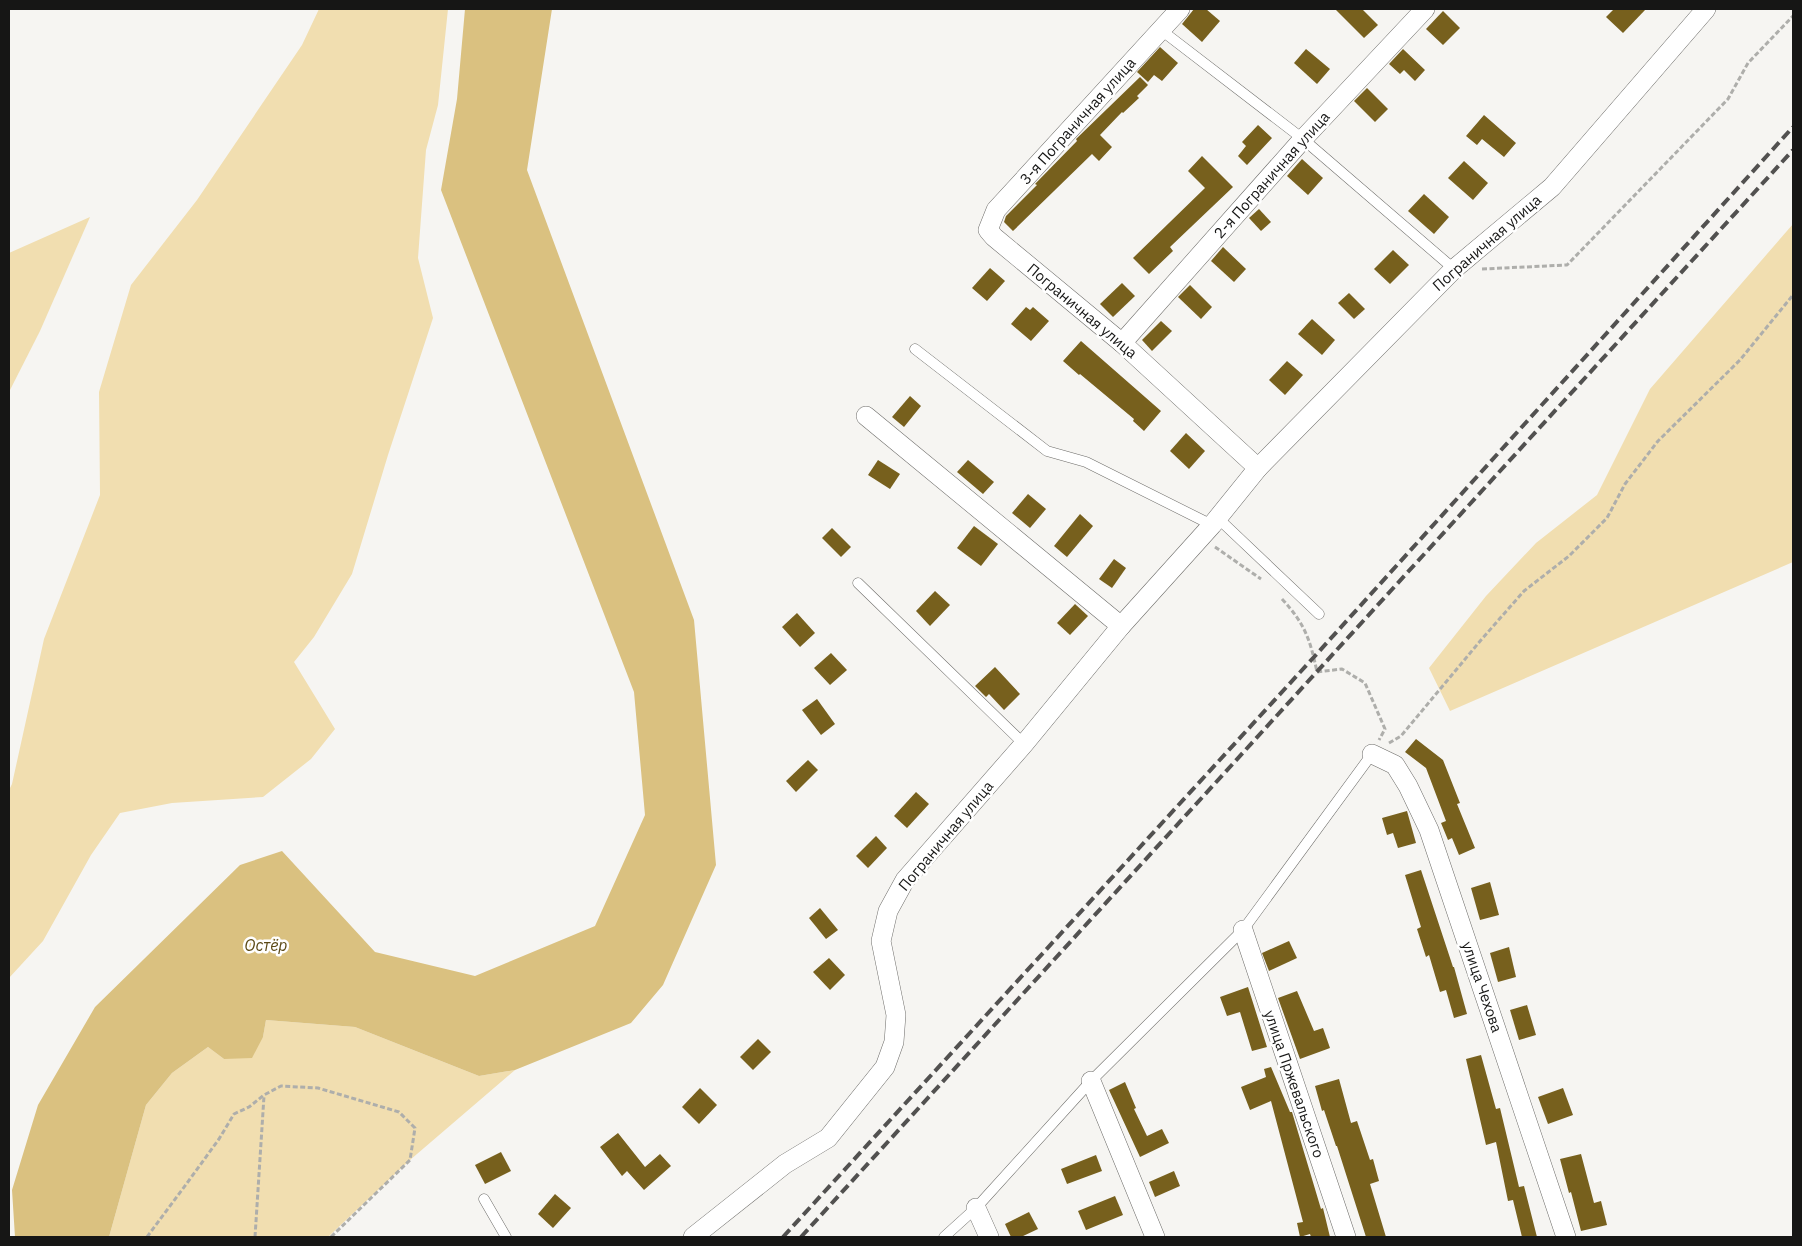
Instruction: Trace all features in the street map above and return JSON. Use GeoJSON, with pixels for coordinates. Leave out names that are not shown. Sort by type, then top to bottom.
{"type":"FeatureCollection","features":[{"type":"Feature","properties":{"kind":"street","name":"3-я Пограничная улица"},"geometry":{"type":"LineString","coordinates":[[994,237],[988,230],[996,210],[1180,9]]}},
{"type":"Feature","properties":{"kind":"street","name":"2-я Пограничная улица"},"geometry":{"type":"LineString","coordinates":[[1122,343],[1303,140],[1425,9]]}},
{"type":"Feature","properties":{"kind":"street","name":"Пограничная улица"},"geometry":{"type":"LineString","coordinates":[[693,1237],[785,1164],[828,1138],[885,1067],[894,1042],[896,1015],[881,941],[888,910],[905,880],[1024,744],[1121,626],[1206,531],[1258,468],[1454,269],[1552,187],[1706,9]]}},
{"type":"Feature","properties":{"kind":"street","name":"Пограничная улица"},"geometry":{"type":"LineString","coordinates":[[994,237],[1122,343],[1258,468]]}},
{"type":"Feature","properties":{"kind":"street"},"geometry":{"type":"LineString","coordinates":[[866,416],[1121,626]]}},
{"type":"Feature","properties":{"kind":"street","name":"улица Чехова"},"geometry":{"type":"LineString","coordinates":[[1372,754],[1395,765],[1408,786],[1429,830],[1566,1237]]}},
{"type":"Feature","properties":{"kind":"street","name":"улица Пржевальского"},"geometry":{"type":"LineString","coordinates":[[1243,930],[1346,1237]]}},
{"type":"Feature","properties":{"kind":"street"},"geometry":{"type":"LineString","coordinates":[[1091,1081],[1155,1237]]}},
{"type":"Feature","properties":{"kind":"street"},"geometry":{"type":"LineString","coordinates":[[976,1208],[989,1237]]}},
{"type":"Feature","properties":{"kind":"lane"},"geometry":{"type":"LineString","coordinates":[[1161,30],[1303,140],[1454,269]]}},
{"type":"Feature","properties":{"kind":"lane"},"geometry":{"type":"LineString","coordinates":[[915,350],[1047,451],[1086,462],[1206,531],[1222,522],[1319,614]]}},
{"type":"Feature","properties":{"kind":"lane"},"geometry":{"type":"LineString","coordinates":[[858,583],[1024,744]]}},
{"type":"Feature","properties":{"kind":"lane"},"geometry":{"type":"LineString","coordinates":[[944,1237],[976,1208],[1091,1081],[1243,930],[1372,754]]}},
{"type":"Feature","properties":{"kind":"lane"},"geometry":{"type":"LineString","coordinates":[[484,1199],[506,1237]]}},
{"type":"Feature","properties":{"kind":"path"},"geometry":{"type":"LineString","coordinates":[[1454,269],[1567,265],[1728,99],[1748,63],[1793,16]]}},
{"type":"Feature","properties":{"kind":"path"},"geometry":{"type":"LineString","coordinates":[[1372,754],[1401,736],[1524,591],[1569,556],[1607,518],[1625,484],[1658,441],[1740,360],[1793,295]]}},
{"type":"Feature","properties":{"kind":"path"},"geometry":{"type":"LineString","coordinates":[[1206,531],[1266,582]]}},
{"type":"Feature","properties":{"kind":"path"},"geometry":{"type":"LineString","coordinates":[[1277,595],[1295,613],[1310,640],[1317,672],[1342,669],[1365,683],[1385,729],[1372,754]]}},
{"type":"Feature","properties":{"kind":"path"},"geometry":{"type":"LineString","coordinates":[[147,1237],[190,1180],[234,1114],[249,1108],[264,1095],[281,1086],[318,1088],[399,1112],[415,1128],[410,1160],[331,1237]]}},
{"type":"Feature","properties":{"kind":"path"},"geometry":{"type":"LineString","coordinates":[[255,1237],[264,1095]]}},
{"type":"Feature","properties":{"kind":"shaded area"},"geometry":{"type":"Polygon","coordinates":[[[319,9],[448,9],[438,105],[426,150],[418,258],[433,318],[388,455],[352,574],[314,637],[294,662],[335,729],[311,759],[263,797],[172,803],[120,813],[91,855],[43,941],[9,978],[9,790],[12,784],[44,639],[100,495],[99,392],[131,285],[197,200],[302,45],[319,9]]]}},
{"type":"Feature","properties":{"kind":"shaded area"},"geometry":{"type":"Polygon","coordinates":[[[90,217],[40,331],[9,392],[9,253],[90,217]]]}},
{"type":"Feature","properties":{"kind":"shaded area"},"geometry":{"type":"Polygon","coordinates":[[[1793,224],[1793,562],[1450,711],[1429,668],[1486,596],[1536,543],[1597,495],[1650,389],[1793,224]]]}},
{"type":"Feature","properties":{"kind":"shaded area"},"geometry":{"type":"Polygon","coordinates":[[[266,1020],[355,1027],[479,1076],[515,1070],[410,1160],[328,1237],[109,1237],[146,1105],[172,1073],[208,1047],[224,1059],[263,1037],[266,1020]]]}},
{"type":"Feature","properties":{"kind":"water","name":"Остёр"},"geometry":{"type":"Polygon","coordinates":[[[465,9],[552,9],[527,170],[694,620],[716,865],[663,985],[631,1023],[515,1070],[479,1076],[355,1027],[266,1020],[263,1037],[252,1058],[224,1059],[208,1047],[172,1073],[146,1105],[109,1237],[15,1237],[12,1190],[38,1105],[95,1007],[240,865],[282,851],[375,952],[475,976],[595,926],[645,815],[634,692],[441,190],[457,99],[465,9]]]}},
{"type":"Feature","properties":{"kind":"building"},"geometry":{"type":"Polygon","coordinates":[[[1194,9],[1206,9],[1220,21],[1202,42],[1182,24],[1194,9]]]}},
{"type":"Feature","properties":{"kind":"building"},"geometry":{"type":"Polygon","coordinates":[[[1335,9],[1362,9],[1378,25],[1364,38],[1335,9]]]}},
{"type":"Feature","properties":{"kind":"building"},"geometry":{"type":"Polygon","coordinates":[[[1614,9],[1646,9],[1623,33],[1606,17],[1614,9]]]}},
{"type":"Feature","properties":{"kind":"building"},"geometry":{"type":"Polygon","coordinates":[[[1443,11],[1460,28],[1443,45],[1426,29],[1443,11]]]}},
{"type":"Feature","properties":{"kind":"building"},"geometry":{"type":"Polygon","coordinates":[[[1160,47],[1178,63],[1162,81],[1154,75],[1148,82],[1137,72],[1160,47]]]}},
{"type":"Feature","properties":{"kind":"building"},"geometry":{"type":"Polygon","coordinates":[[[1306,49],[1330,69],[1317,84],[1294,63],[1306,49]]]}},
{"type":"Feature","properties":{"kind":"building"},"geometry":{"type":"Polygon","coordinates":[[[1403,49],[1425,70],[1415,81],[1404,70],[1400,74],[1389,64],[1403,49]]]}},
{"type":"Feature","properties":{"kind":"building"},"geometry":{"type":"Polygon","coordinates":[[[1140,77],[1148,85],[1137,96],[1139,98],[1122,112],[1100,135],[1112,147],[1099,161],[1092,154],[1013,231],[1004,222],[1006,216],[1077,141],[1076,139],[1140,77]]]}},
{"type":"Feature","properties":{"kind":"building"},"geometry":{"type":"Polygon","coordinates":[[[1367,88],[1388,109],[1375,122],[1354,101],[1367,88]]]}},
{"type":"Feature","properties":{"kind":"building"},"geometry":{"type":"Polygon","coordinates":[[[1484,115],[1516,143],[1504,157],[1482,139],[1477,145],[1466,136],[1484,115]]]}},
{"type":"Feature","properties":{"kind":"building"},"geometry":{"type":"Polygon","coordinates":[[[1258,125],[1272,138],[1247,165],[1238,156],[1246,146],[1242,142],[1258,125]]]}},
{"type":"Feature","properties":{"kind":"building"},"geometry":{"type":"Polygon","coordinates":[[[1202,156],[1233,187],[1170,247],[1173,251],[1149,274],[1133,258],[1205,188],[1188,171],[1202,156]]]}},
{"type":"Feature","properties":{"kind":"building"},"geometry":{"type":"Polygon","coordinates":[[[1302,159],[1323,178],[1308,195],[1287,176],[1302,159]]]}},
{"type":"Feature","properties":{"kind":"building"},"geometry":{"type":"Polygon","coordinates":[[[1464,161],[1488,183],[1473,200],[1448,178],[1464,161]]]}},
{"type":"Feature","properties":{"kind":"building"},"geometry":{"type":"Polygon","coordinates":[[[1424,194],[1449,217],[1434,234],[1408,211],[1424,194]]]}},
{"type":"Feature","properties":{"kind":"building"},"geometry":{"type":"Polygon","coordinates":[[[1259,209],[1271,222],[1261,231],[1249,218],[1259,209]]]}},
{"type":"Feature","properties":{"kind":"building"},"geometry":{"type":"Polygon","coordinates":[[[1223,247],[1246,269],[1234,282],[1211,261],[1223,247]]]}},
{"type":"Feature","properties":{"kind":"building"},"geometry":{"type":"Polygon","coordinates":[[[1393,250],[1409,265],[1390,284],[1374,269],[1393,250]]]}},
{"type":"Feature","properties":{"kind":"building"},"geometry":{"type":"Polygon","coordinates":[[[990,268],[1005,281],[987,301],[972,288],[990,268]]]}},
{"type":"Feature","properties":{"kind":"building"},"geometry":{"type":"Polygon","coordinates":[[[1122,283],[1135,296],[1113,317],[1100,304],[1122,283]]]}},
{"type":"Feature","properties":{"kind":"building"},"geometry":{"type":"Polygon","coordinates":[[[1190,285],[1212,307],[1201,319],[1178,297],[1190,285]]]}},
{"type":"Feature","properties":{"kind":"building"},"geometry":{"type":"Polygon","coordinates":[[[1349,293],[1365,309],[1354,319],[1338,303],[1349,293]]]}},
{"type":"Feature","properties":{"kind":"building"},"geometry":{"type":"Polygon","coordinates":[[[1026,307],[1030,310],[1033,307],[1049,321],[1031,341],[1011,324],[1026,307]]]}},
{"type":"Feature","properties":{"kind":"building"},"geometry":{"type":"Polygon","coordinates":[[[1312,319],[1335,340],[1322,355],[1298,334],[1312,319]]]}},
{"type":"Feature","properties":{"kind":"building"},"geometry":{"type":"Polygon","coordinates":[[[1161,321],[1172,331],[1152,351],[1142,340],[1161,321]]]}},
{"type":"Feature","properties":{"kind":"building"},"geometry":{"type":"Polygon","coordinates":[[[1081,341],[1161,411],[1144,431],[1133,421],[1134,419],[1063,361],[1081,341]]]}},
{"type":"Feature","properties":{"kind":"building"},"geometry":{"type":"Polygon","coordinates":[[[1287,361],[1303,375],[1285,395],[1269,380],[1287,361]]]}},
{"type":"Feature","properties":{"kind":"building"},"geometry":{"type":"Polygon","coordinates":[[[910,396],[921,406],[904,427],[892,417],[910,396]]]}},
{"type":"Feature","properties":{"kind":"building"},"geometry":{"type":"Polygon","coordinates":[[[1186,433],[1205,451],[1189,469],[1170,451],[1186,433]]]}},
{"type":"Feature","properties":{"kind":"building"},"geometry":{"type":"Polygon","coordinates":[[[878,460],[900,474],[890,489],[868,475],[878,460]]]}},
{"type":"Feature","properties":{"kind":"building"},"geometry":{"type":"Polygon","coordinates":[[[968,460],[994,482],[983,494],[957,472],[968,460]]]}},
{"type":"Feature","properties":{"kind":"building"},"geometry":{"type":"Polygon","coordinates":[[[1028,494],[1046,509],[1030,528],[1012,513],[1028,494]]]}},
{"type":"Feature","properties":{"kind":"building"},"geometry":{"type":"Polygon","coordinates":[[[1080,514],[1093,526],[1067,557],[1054,546],[1080,514]]]}},
{"type":"Feature","properties":{"kind":"building"},"geometry":{"type":"Polygon","coordinates":[[[974,526],[998,544],[981,566],[957,548],[974,526]]]}},
{"type":"Feature","properties":{"kind":"building"},"geometry":{"type":"Polygon","coordinates":[[[832,528],[851,547],[841,557],[822,538],[832,528]]]}},
{"type":"Feature","properties":{"kind":"building"},"geometry":{"type":"Polygon","coordinates":[[[1114,559],[1126,568],[1112,588],[1099,579],[1114,559]]]}},
{"type":"Feature","properties":{"kind":"building"},"geometry":{"type":"Polygon","coordinates":[[[935,591],[950,605],[930,626],[916,611],[935,591]]]}},
{"type":"Feature","properties":{"kind":"building"},"geometry":{"type":"Polygon","coordinates":[[[1075,604],[1088,616],[1070,635],[1057,623],[1075,604]]]}},
{"type":"Feature","properties":{"kind":"building"},"geometry":{"type":"Polygon","coordinates":[[[797,613],[815,633],[800,647],[782,627],[797,613]]]}},
{"type":"Feature","properties":{"kind":"building"},"geometry":{"type":"Polygon","coordinates":[[[831,653],[847,670],[830,685],[814,668],[831,653]]]}},
{"type":"Feature","properties":{"kind":"building"},"geometry":{"type":"Polygon","coordinates":[[[995,667],[1020,694],[1004,710],[989,694],[986,697],[975,686],[995,667]]]}},
{"type":"Feature","properties":{"kind":"building"},"geometry":{"type":"Polygon","coordinates":[[[817,699],[835,724],[821,735],[802,710],[817,699]]]}},
{"type":"Feature","properties":{"kind":"building"},"geometry":{"type":"Polygon","coordinates":[[[1416,739],[1443,760],[1460,803],[1457,804],[1475,848],[1459,855],[1452,838],[1448,840],[1441,823],[1446,821],[1426,768],[1405,752],[1416,739]]]}},
{"type":"Feature","properties":{"kind":"building"},"geometry":{"type":"Polygon","coordinates":[[[808,760],[818,770],[796,792],[786,781],[808,760]]]}},
{"type":"Feature","properties":{"kind":"building"},"geometry":{"type":"Polygon","coordinates":[[[916,792],[929,804],[907,828],[894,816],[916,792]]]}},
{"type":"Feature","properties":{"kind":"building"},"geometry":{"type":"Polygon","coordinates":[[[1407,811],[1416,843],[1398,848],[1393,833],[1387,835],[1382,818],[1407,811]]]}},
{"type":"Feature","properties":{"kind":"building"},"geometry":{"type":"Polygon","coordinates":[[[876,836],[887,848],[868,868],[856,856],[876,836]]]}},
{"type":"Feature","properties":{"kind":"building"},"geometry":{"type":"Polygon","coordinates":[[[1421,870],[1454,967],[1467,1014],[1454,1018],[1446,990],[1440,992],[1429,955],[1426,957],[1417,929],[1421,927],[1405,875],[1421,870]]]}},
{"type":"Feature","properties":{"kind":"building"},"geometry":{"type":"Polygon","coordinates":[[[1490,882],[1499,915],[1480,920],[1471,888],[1490,882]]]}},
{"type":"Feature","properties":{"kind":"building"},"geometry":{"type":"Polygon","coordinates":[[[820,908],[838,930],[826,939],[809,918],[820,908]]]}},
{"type":"Feature","properties":{"kind":"building"},"geometry":{"type":"Polygon","coordinates":[[[1289,941],[1297,958],[1269,971],[1262,953],[1289,941]]]}},
{"type":"Feature","properties":{"kind":"building"},"geometry":{"type":"Polygon","coordinates":[[[1509,947],[1516,977],[1498,982],[1490,953],[1509,947]]]}},
{"type":"Feature","properties":{"kind":"building"},"geometry":{"type":"Polygon","coordinates":[[[829,958],[845,975],[830,990],[813,972],[829,958]]]}},
{"type":"Feature","properties":{"kind":"building"},"geometry":{"type":"Polygon","coordinates":[[[1248,987],[1267,1047],[1252,1051],[1240,1012],[1227,1016],[1220,997],[1248,987]]]}},
{"type":"Feature","properties":{"kind":"building"},"geometry":{"type":"Polygon","coordinates":[[[1297,991],[1314,1031],[1323,1028],[1330,1048],[1300,1059],[1278,998],[1297,991]]]}},
{"type":"Feature","properties":{"kind":"building"},"geometry":{"type":"Polygon","coordinates":[[[1527,1005],[1536,1035],[1519,1040],[1510,1010],[1527,1005]]]}},
{"type":"Feature","properties":{"kind":"building"},"geometry":{"type":"Polygon","coordinates":[[[758,1039],[771,1052],[753,1070],[740,1057],[758,1039]]]}},
{"type":"Feature","properties":{"kind":"building"},"geometry":{"type":"Polygon","coordinates":[[[1481,1055],[1496,1109],[1500,1108],[1519,1187],[1524,1186],[1537,1237],[1522,1237],[1513,1200],[1508,1201],[1496,1142],[1486,1145],[1466,1059],[1481,1055]]]}},
{"type":"Feature","properties":{"kind":"building"},"geometry":{"type":"Polygon","coordinates":[[[1271,1067],[1290,1112],[1292,1112],[1321,1209],[1323,1208],[1330,1237],[1311,1237],[1310,1234],[1300,1237],[1297,1223],[1303,1222],[1271,1101],[1250,1110],[1241,1087],[1266,1077],[1264,1069],[1271,1067]]]}},
{"type":"Feature","properties":{"kind":"building"},"geometry":{"type":"Polygon","coordinates":[[[1339,1079],[1351,1123],[1357,1121],[1370,1160],[1373,1159],[1379,1181],[1370,1184],[1386,1237],[1366,1237],[1337,1146],[1324,1110],[1322,1111],[1315,1086],[1339,1079]]]}},
{"type":"Feature","properties":{"kind":"building"},"geometry":{"type":"Polygon","coordinates":[[[1125,1082],[1136,1108],[1134,1109],[1147,1136],[1162,1129],[1169,1143],[1140,1157],[1109,1090],[1125,1082]]]}},
{"type":"Feature","properties":{"kind":"building"},"geometry":{"type":"Polygon","coordinates":[[[700,1088],[717,1105],[699,1124],[682,1107],[700,1088]]]}},
{"type":"Feature","properties":{"kind":"building"},"geometry":{"type":"Polygon","coordinates":[[[1563,1088],[1573,1115],[1548,1124],[1538,1097],[1563,1088]]]}},
{"type":"Feature","properties":{"kind":"building"},"geometry":{"type":"Polygon","coordinates":[[[618,1133],[645,1167],[660,1154],[671,1166],[644,1190],[627,1171],[622,1176],[600,1147],[618,1133]]]}},
{"type":"Feature","properties":{"kind":"building"},"geometry":{"type":"Polygon","coordinates":[[[501,1152],[511,1171],[485,1184],[475,1165],[501,1152]]]}},
{"type":"Feature","properties":{"kind":"building"},"geometry":{"type":"Polygon","coordinates":[[[1581,1154],[1594,1203],[1601,1201],[1607,1225],[1581,1231],[1560,1159],[1581,1154]]]}},
{"type":"Feature","properties":{"kind":"building"},"geometry":{"type":"Polygon","coordinates":[[[1096,1155],[1102,1171],[1067,1184],[1061,1169],[1096,1155]]]}},
{"type":"Feature","properties":{"kind":"building"},"geometry":{"type":"Polygon","coordinates":[[[1174,1171],[1180,1186],[1155,1197],[1149,1182],[1174,1171]]]}},
{"type":"Feature","properties":{"kind":"building"},"geometry":{"type":"Polygon","coordinates":[[[555,1194],[571,1208],[553,1228],[538,1214],[555,1194]]]}},
{"type":"Feature","properties":{"kind":"building"},"geometry":{"type":"Polygon","coordinates":[[[1115,1196],[1123,1215],[1086,1230],[1078,1211],[1115,1196]]]}},
{"type":"Feature","properties":{"kind":"building"},"geometry":{"type":"Polygon","coordinates":[[[1029,1212],[1038,1229],[1021,1237],[1011,1237],[1005,1224],[1029,1212]]]}},
{"type":"Feature","properties":{"kind":"railway"},"geometry":{"type":"LineString","coordinates":[[783,1237],[1314,657],[1793,127]]}},
{"type":"Feature","properties":{"kind":"railway"},"geometry":{"type":"LineString","coordinates":[[801,1237],[1793,150]]}}]}
